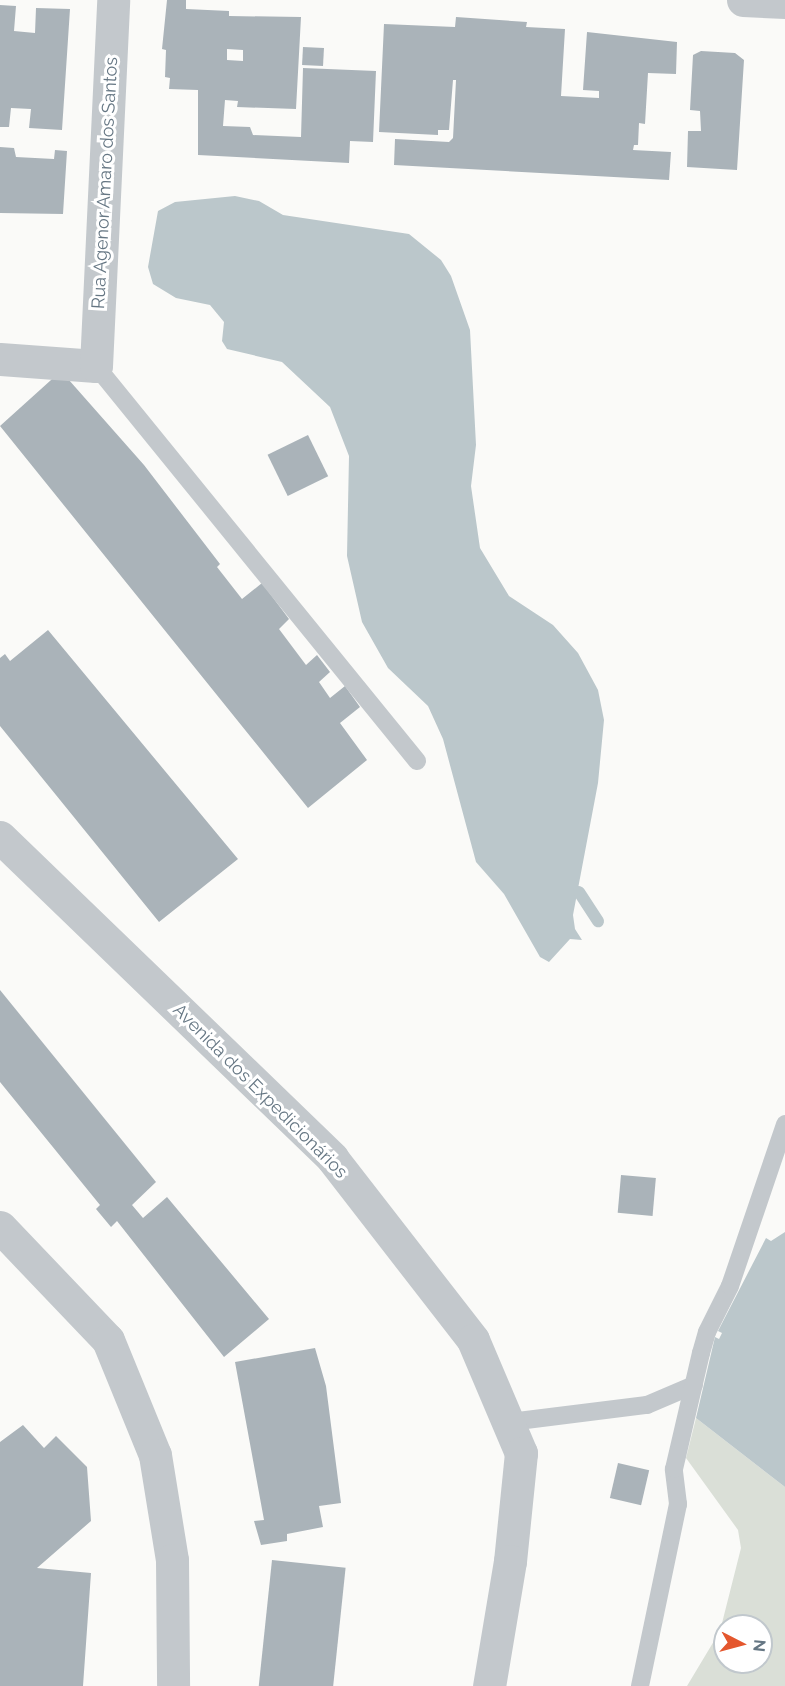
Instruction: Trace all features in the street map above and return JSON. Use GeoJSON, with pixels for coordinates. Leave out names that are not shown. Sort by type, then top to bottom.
{"type":"FeatureCollection","features":[{"type":"Feature","properties":{"kind":"street","name":"Rua Agenor Amaro dos Santos"},"geometry":{"type":"LineString","coordinates":[[96,366],[113,0]]}},
{"type":"Feature","properties":{"kind":"street"},"geometry":{"type":"LineString","coordinates":[[742,0],[785,3]]}},
{"type":"Feature","properties":{"kind":"street"},"geometry":{"type":"LineString","coordinates":[[0,359],[96,366]]}},
{"type":"Feature","properties":{"kind":"street","name":"Avenida dos Expedicionários"},"geometry":{"type":"LineString","coordinates":[[0,837],[332,1158],[473,1340],[510,1422],[521,1453],[510,1561],[489,1686]]}},
{"type":"Feature","properties":{"kind":"street"},"geometry":{"type":"LineString","coordinates":[[0,1227],[108,1340],[155,1455],[172,1560],[173,1686]]}},
{"type":"Feature","properties":{"kind":"lane"},"geometry":{"type":"LineString","coordinates":[[96,366],[417,761]]}},
{"type":"Feature","properties":{"kind":"lane"},"geometry":{"type":"LineString","coordinates":[[640,1686],[678,1504],[674,1469],[707,1332],[730,1286],[785,1124]]}},
{"type":"Feature","properties":{"kind":"lane"},"geometry":{"type":"LineString","coordinates":[[510,1422],[646,1404],[694,1385]]}},
{"type":"Feature","properties":{"kind":"shaded area"},"geometry":{"type":"Polygon","coordinates":[[[235,196],[259,201],[283,215],[409,234],[441,260],[451,276],[470,330],[476,445],[471,486],[480,548],[509,596],[553,625],[578,653],[598,690],[604,720],[598,783],[573,915],[575,929],[582,940],[570,939],[549,962],[540,957],[504,894],[476,862],[443,739],[428,706],[388,668],[362,622],[347,556],[349,456],[330,407],[282,362],[227,349],[222,341],[224,322],[210,305],[176,298],[153,284],[148,267],[158,211],[175,202],[235,196]]]}},
{"type":"Feature","properties":{"kind":"shaded area"},"geometry":{"type":"Polygon","coordinates":[[[785,1232],[785,1487],[696,1418],[715,1337],[719,1339],[722,1333],[718,1331],[766,1238],[771,1241],[785,1232]]]}},
{"type":"Feature","properties":{"kind":"shaded area"},"geometry":{"type":"Polygon","coordinates":[[[696,1418],[785,1487],[785,1686],[687,1686],[713,1643],[713,1674],[773,1674],[773,1614],[724,1614],[741,1548],[738,1530],[686,1458],[696,1418]]]}},
{"type":"Feature","properties":{"kind":"building"},"geometry":{"type":"Polygon","coordinates":[[[167,0],[186,0],[186,9],[229,11],[229,16],[301,17],[296,109],[237,107],[238,101],[225,100],[223,126],[250,127],[253,135],[301,137],[303,68],[376,71],[373,142],[350,141],[349,163],[198,155],[198,90],[169,89],[170,78],[165,77],[166,50],[162,49],[167,0]],[[227,49],[227,60],[243,61],[243,50],[227,49]]]}},
{"type":"Feature","properties":{"kind":"building"},"geometry":{"type":"Polygon","coordinates":[[[0,5],[16,6],[14,31],[35,33],[36,8],[70,9],[62,130],[29,128],[31,109],[11,108],[9,127],[0,127],[0,5]]]}},
{"type":"Feature","properties":{"kind":"building"},"geometry":{"type":"Polygon","coordinates":[[[456,17],[527,22],[526,27],[565,29],[561,96],[599,98],[599,91],[583,90],[587,32],[677,42],[676,74],[648,73],[645,124],[639,123],[638,145],[634,145],[633,150],[671,152],[669,180],[394,165],[395,139],[449,142],[453,138],[456,80],[453,80],[449,130],[438,130],[438,135],[379,132],[384,24],[455,27],[456,17]]]}},
{"type":"Feature","properties":{"kind":"building"},"geometry":{"type":"Polygon","coordinates":[[[303,47],[324,48],[323,66],[302,65],[303,47]]]}},
{"type":"Feature","properties":{"kind":"building"},"geometry":{"type":"Polygon","coordinates":[[[701,51],[735,53],[744,60],[737,170],[687,167],[688,131],[701,131],[700,111],[690,110],[693,55],[701,51]]]}},
{"type":"Feature","properties":{"kind":"building"},"geometry":{"type":"Polygon","coordinates":[[[0,147],[14,148],[16,157],[54,159],[55,150],[67,151],[63,214],[0,213],[0,147]]]}},
{"type":"Feature","properties":{"kind":"building"},"geometry":{"type":"Polygon","coordinates":[[[61,371],[144,465],[220,564],[217,567],[242,599],[262,583],[289,619],[279,629],[306,665],[317,655],[330,672],[319,682],[330,698],[345,686],[360,707],[340,723],[367,760],[308,808],[0,426],[61,371]]]}},
{"type":"Feature","properties":{"kind":"building"},"geometry":{"type":"Polygon","coordinates":[[[308,435],[328,476],[288,496],[268,455],[308,435]]]}},
{"type":"Feature","properties":{"kind":"building"},"geometry":{"type":"Polygon","coordinates":[[[48,630],[238,859],[159,922],[0,726],[0,658],[5,654],[10,661],[48,630]]]}},
{"type":"Feature","properties":{"kind":"building"},"geometry":{"type":"Polygon","coordinates":[[[0,990],[156,1182],[132,1205],[143,1218],[167,1197],[269,1319],[224,1357],[117,1221],[111,1227],[96,1209],[100,1205],[0,1082],[0,990]]]}},
{"type":"Feature","properties":{"kind":"building"},"geometry":{"type":"Polygon","coordinates":[[[621,1175],[656,1178],[653,1216],[618,1213],[621,1175]]]}},
{"type":"Feature","properties":{"kind":"building"},"geometry":{"type":"Polygon","coordinates":[[[315,1348],[326,1386],[341,1503],[319,1506],[323,1527],[287,1534],[287,1541],[261,1545],[254,1521],[264,1520],[235,1362],[315,1348]]]}},
{"type":"Feature","properties":{"kind":"building"},"geometry":{"type":"Polygon","coordinates":[[[23,1425],[44,1448],[56,1436],[87,1467],[91,1521],[37,1568],[91,1573],[83,1686],[0,1686],[0,1442],[23,1425]]]}},
{"type":"Feature","properties":{"kind":"building"},"geometry":{"type":"Polygon","coordinates":[[[618,1463],[649,1470],[641,1505],[610,1498],[618,1463]]]}},
{"type":"Feature","properties":{"kind":"building"},"geometry":{"type":"Polygon","coordinates":[[[272,1560],[346,1568],[333,1686],[259,1686],[272,1560]]]}},
{"type":"Feature","properties":{"kind":"waterway"},"geometry":{"type":"LineString","coordinates":[[579,892],[598,921]]}}]}
